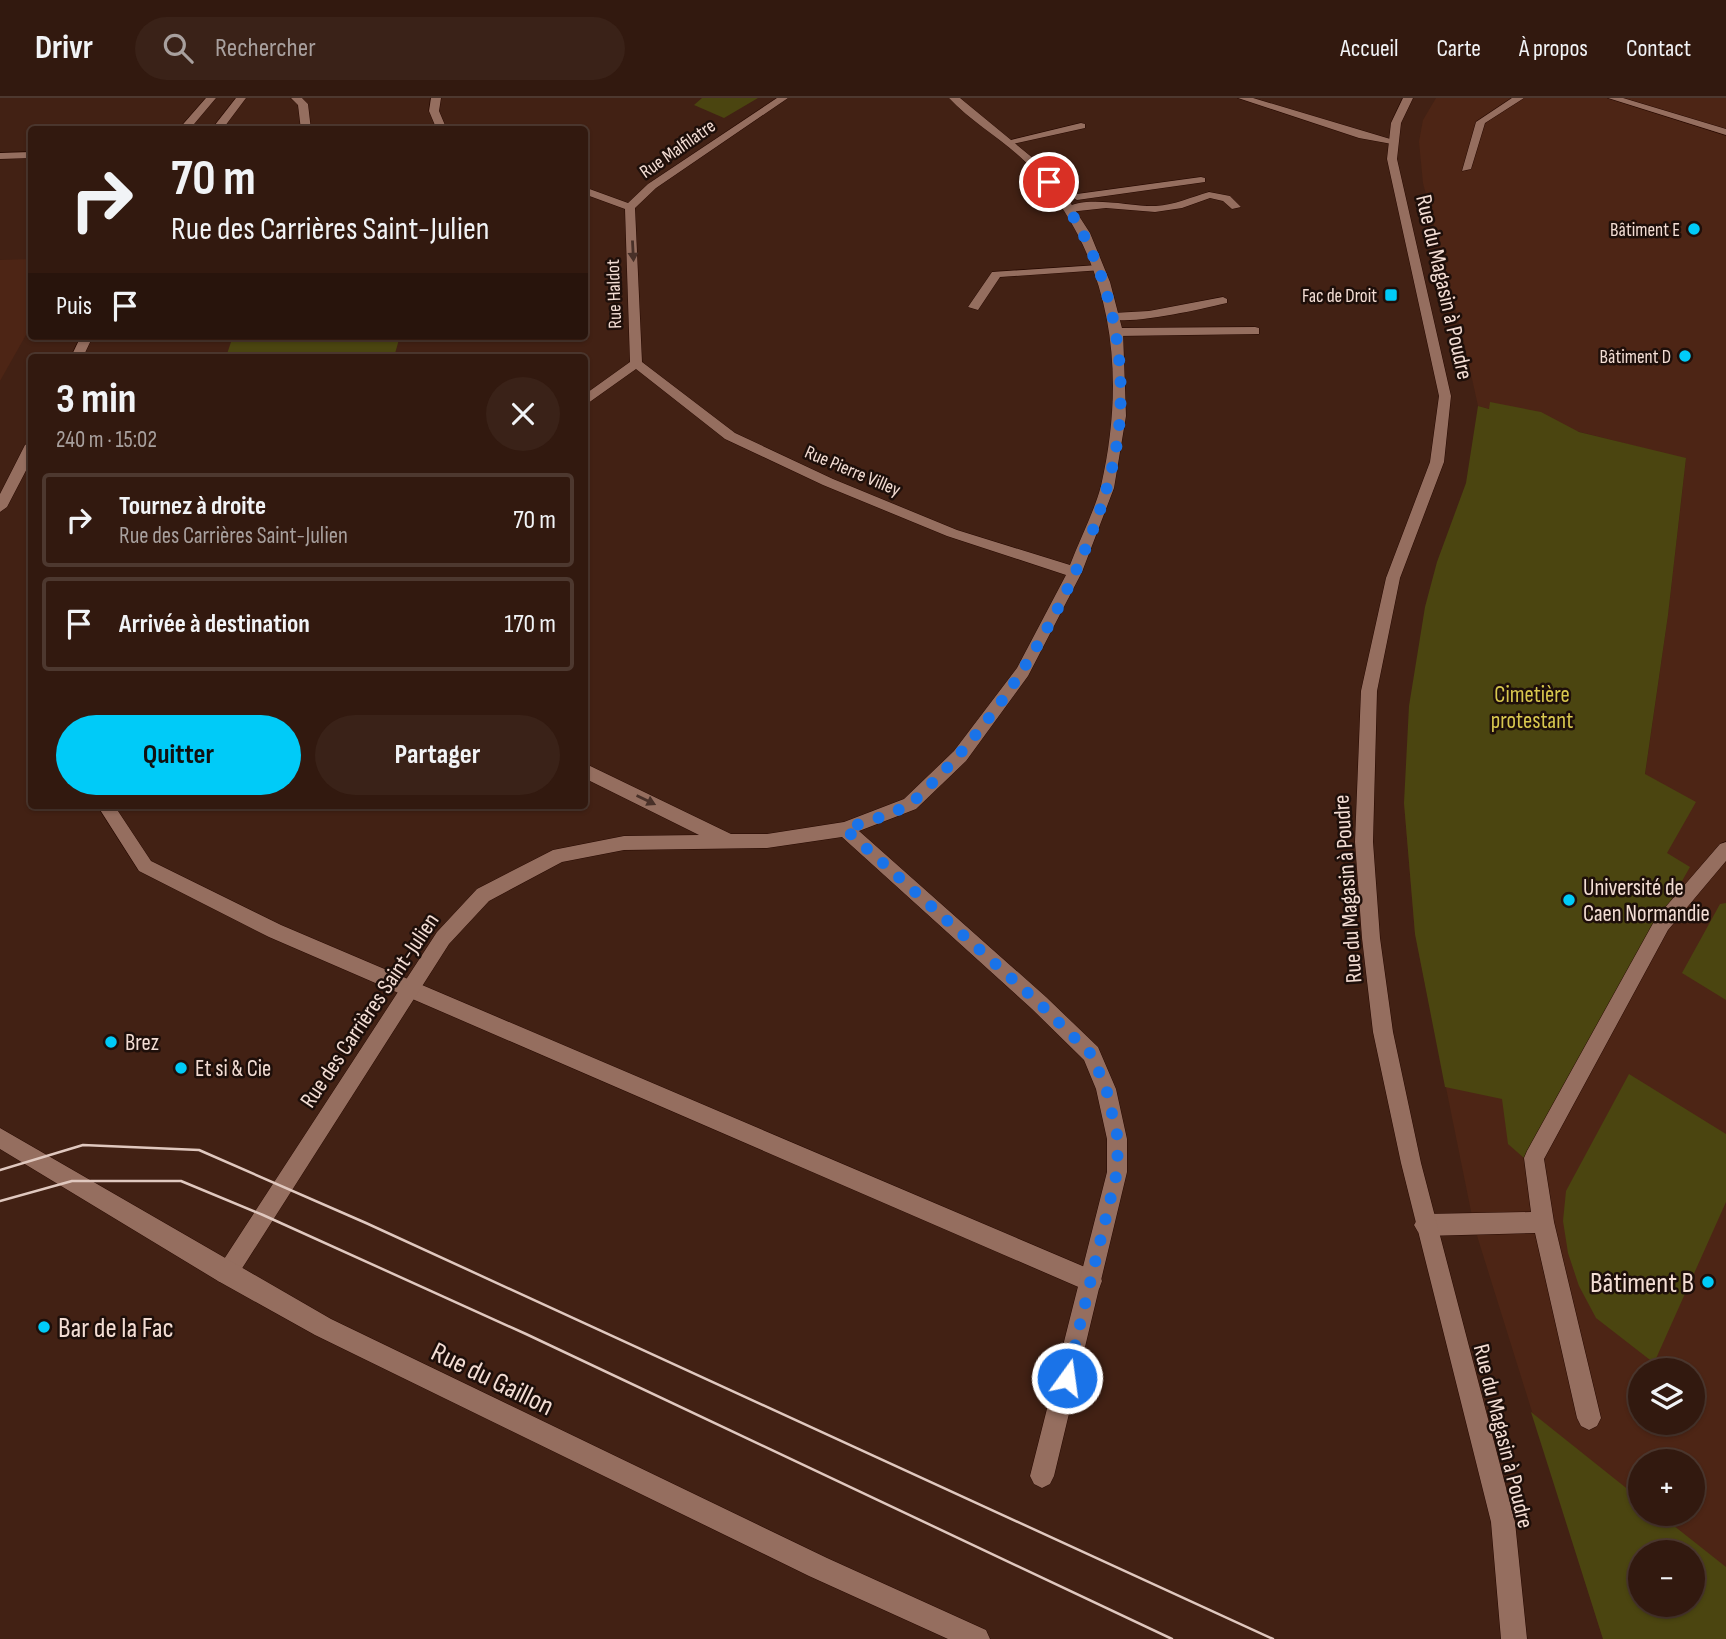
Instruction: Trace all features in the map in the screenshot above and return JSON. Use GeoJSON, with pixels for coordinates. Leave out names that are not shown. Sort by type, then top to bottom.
{"type":"FeatureCollection","features":[{"type":"Feature","properties":{"kind":"street"},"geometry":{"type":"LineString","coordinates":[[186,126],[211,98]]}},
{"type":"Feature","properties":{"kind":"street"},"geometry":{"type":"LineString","coordinates":[[219,126],[241,98]]}},
{"type":"Feature","properties":{"kind":"street"},"geometry":{"type":"LineString","coordinates":[[296,98],[303,104],[306,126]]}},
{"type":"Feature","properties":{"kind":"street"},"geometry":{"type":"LineString","coordinates":[[436,98],[435,111],[441,126]]}},
{"type":"Feature","properties":{"kind":"street","name":"Rue Malfilatre"},"geometry":{"type":"LineString","coordinates":[[630,207],[652,186],[783,98]]}},
{"type":"Feature","properties":{"kind":"street","name":"Rue des Carrières Saint-Julien"},"geometry":{"type":"LineString","coordinates":[[226,1273],[443,938],[484,895],[559,855],[624,843],[767,841],[845,829],[910,804],[960,756],[1023,672],[1075,572],[1107,488],[1121,416],[1115,325],[1084,233],[1066,204],[1036,166],[954,98]]}},
{"type":"Feature","properties":{"kind":"street"},"geometry":{"type":"LineString","coordinates":[[1243,98],[1354,134],[1392,141]]}},
{"type":"Feature","properties":{"kind":"street","name":"Rue du Magasin à Poudre"},"geometry":{"type":"LineString","coordinates":[[1408,98],[1396,123],[1392,141],[1394,174],[1445,397],[1437,462],[1393,578],[1371,679],[1365,752],[1364,842],[1371,939],[1383,1032],[1425,1225],[1503,1522],[1514,1639]]}},
{"type":"Feature","properties":{"kind":"street"},"geometry":{"type":"LineString","coordinates":[[1466,169],[1481,122],[1519,98]]}},
{"type":"Feature","properties":{"kind":"street"},"geometry":{"type":"LineString","coordinates":[[1613,98],[1726,132]]}},
{"type":"Feature","properties":{"kind":"street"},"geometry":{"type":"LineString","coordinates":[[1008,142],[1081,126]]}},
{"type":"Feature","properties":{"kind":"street"},"geometry":{"type":"LineString","coordinates":[[0,156],[28,155]]}},
{"type":"Feature","properties":{"kind":"street"},"geometry":{"type":"LineString","coordinates":[[1066,204],[1202,180]]}},
{"type":"Feature","properties":{"kind":"street"},"geometry":{"type":"LineString","coordinates":[[588,191],[630,207]]}},
{"type":"Feature","properties":{"kind":"street"},"geometry":{"type":"LineString","coordinates":[[1066,204],[1155,209],[1178,206],[1209,195],[1226,198],[1236,207]]}},
{"type":"Feature","properties":{"kind":"street","name":"Rue Haldot"},"geometry":{"type":"LineString","coordinates":[[630,207],[636,363]]}},
{"type":"Feature","properties":{"kind":"street"},"geometry":{"type":"LineString","coordinates":[[974,307],[996,275],[1098,268]]}},
{"type":"Feature","properties":{"kind":"street"},"geometry":{"type":"LineString","coordinates":[[1115,325],[1149,315],[1223,301]]}},
{"type":"Feature","properties":{"kind":"street"},"geometry":{"type":"LineString","coordinates":[[1115,325],[1255,331]]}},
{"type":"Feature","properties":{"kind":"street"},"geometry":{"type":"LineString","coordinates":[[588,399],[636,363]]}},
{"type":"Feature","properties":{"kind":"street","name":"Rue Pierre Villey"},"geometry":{"type":"LineString","coordinates":[[636,363],[730,436],[828,482],[952,533],[1075,572]]}},
{"type":"Feature","properties":{"kind":"street"},"geometry":{"type":"LineString","coordinates":[[0,506],[28,453]]}},
{"type":"Feature","properties":{"kind":"street"},"geometry":{"type":"LineString","coordinates":[[588,772],[730,842]]}},
{"type":"Feature","properties":{"kind":"street"},"geometry":{"type":"LineString","coordinates":[[108,809],[145,866],[275,931],[1091,1281]]}},
{"type":"Feature","properties":{"kind":"street"},"geometry":{"type":"LineString","coordinates":[[845,829],[1039,1003],[1091,1054],[1106,1088],[1118,1139],[1117,1172],[1042,1476]]}},
{"type":"Feature","properties":{"kind":"street"},"geometry":{"type":"LineString","coordinates":[[1589,1418],[1543,1222],[1534,1158],[1662,924],[1726,849]]}},
{"type":"Feature","properties":{"kind":"street","name":"Rue du Gaillon"},"geometry":{"type":"LineString","coordinates":[[0,1138],[226,1273],[323,1327],[793,1555],[977,1639]]}},
{"type":"Feature","properties":{"kind":"street"},"geometry":{"type":"LineString","coordinates":[[1425,1225],[1543,1222]]}},
{"type":"Feature","properties":{"kind":"shaded area","name":"Université de Caen Normandie"},"geometry":{"type":"Polygon","coordinates":[[[1436,98],[1726,98],[1726,1639],[1603,1639],[1474,1226],[1415,934],[1404,803],[1632,866],[1668,615],[1686,459],[1478,406],[1423,183],[1419,142],[1423,120],[1436,98]]]}},
{"type":"Feature","properties":{"kind":"shaded area"},"geometry":{"type":"Polygon","coordinates":[[[28,259],[28,331],[0,381],[0,260],[28,259]]]}},
{"type":"Feature","properties":{"kind":"green space"},"geometry":{"type":"Polygon","coordinates":[[[702,98],[758,98],[724,118],[694,105],[702,98]]]}},
{"type":"Feature","properties":{"kind":"green space"},"geometry":{"type":"Polygon","coordinates":[[[232,340],[399,340],[395,354],[227,354],[232,340]]]}},
{"type":"Feature","properties":{"kind":"green space","name":"Cimetière protestant"},"geometry":{"type":"Polygon","coordinates":[[[1490,402],[1541,412],[1579,432],[1686,458],[1668,615],[1645,774],[1696,802],[1667,853],[1690,867],[1524,1158],[1508,1144],[1502,1099],[1445,1087],[1415,934],[1404,803],[1409,706],[1425,607],[1437,562],[1466,483],[1478,406],[1489,409],[1490,402]]]}},
{"type":"Feature","properties":{"kind":"green space"},"geometry":{"type":"Polygon","coordinates":[[[1726,903],[1726,1000],[1682,973],[1720,904],[1726,903]]]}},
{"type":"Feature","properties":{"kind":"green space"},"geometry":{"type":"Polygon","coordinates":[[[1629,1074],[1726,1134],[1726,1202],[1656,1358],[1648,1358],[1596,1318],[1579,1286],[1568,1253],[1563,1221],[1566,1191],[1629,1074]]]}},
{"type":"Feature","properties":{"kind":"green space"},"geometry":{"type":"Polygon","coordinates":[[[1531,1412],[1628,1489],[1628,1526],[1674,1526],[1692,1540],[1628,1540],[1628,1617],[1705,1617],[1705,1550],[1726,1567],[1726,1639],[1603,1639],[1531,1412]]]}},
{"type":"Feature","properties":{"kind":"tram line"},"geometry":{"type":"LineString","coordinates":[[0,1170],[83,1145],[199,1150],[366,1223],[1273,1639]]}},
{"type":"Feature","properties":{"kind":"tram line"},"geometry":{"type":"LineString","coordinates":[[0,1201],[72,1181],[181,1181],[263,1215],[526,1334],[1172,1639]]}},
{"type":"Feature","properties":{"kind":"place","name":"Bâtiment E"},"geometry":{"type":"Point","coordinates":[1694,229]}},
{"type":"Feature","properties":{"kind":"place","name":"Fac de Droit"},"geometry":{"type":"Point","coordinates":[1391,295]}},
{"type":"Feature","properties":{"kind":"place","name":"Bâtiment D"},"geometry":{"type":"Point","coordinates":[1685,356]}},
{"type":"Feature","properties":{"kind":"place","name":"Université de Caen Normandie"},"geometry":{"type":"Point","coordinates":[1569,900]}},
{"type":"Feature","properties":{"kind":"place","name":"Brez"},"geometry":{"type":"Point","coordinates":[111,1042]}},
{"type":"Feature","properties":{"kind":"place","name":"Et si & Cie"},"geometry":{"type":"Point","coordinates":[181,1068]}},
{"type":"Feature","properties":{"kind":"place","name":"Bâtiment B"},"geometry":{"type":"Point","coordinates":[1708,1282]}},
{"type":"Feature","properties":{"kind":"place","name":"Bar de la Fac"},"geometry":{"type":"Point","coordinates":[44,1327]}},
{"type":"Feature","properties":{"kind":"route"},"geometry":{"type":"LineString","coordinates":[[1049,182],[1084,233],[1104,282],[1117,332],[1121,416],[1107,488],[1075,572],[1036,649],[1023,672],[960,756],[910,804],[845,829],[1039,1003],[1091,1054],[1106,1088],[1118,1139],[1117,1172],[1067,1378]]}}]}
